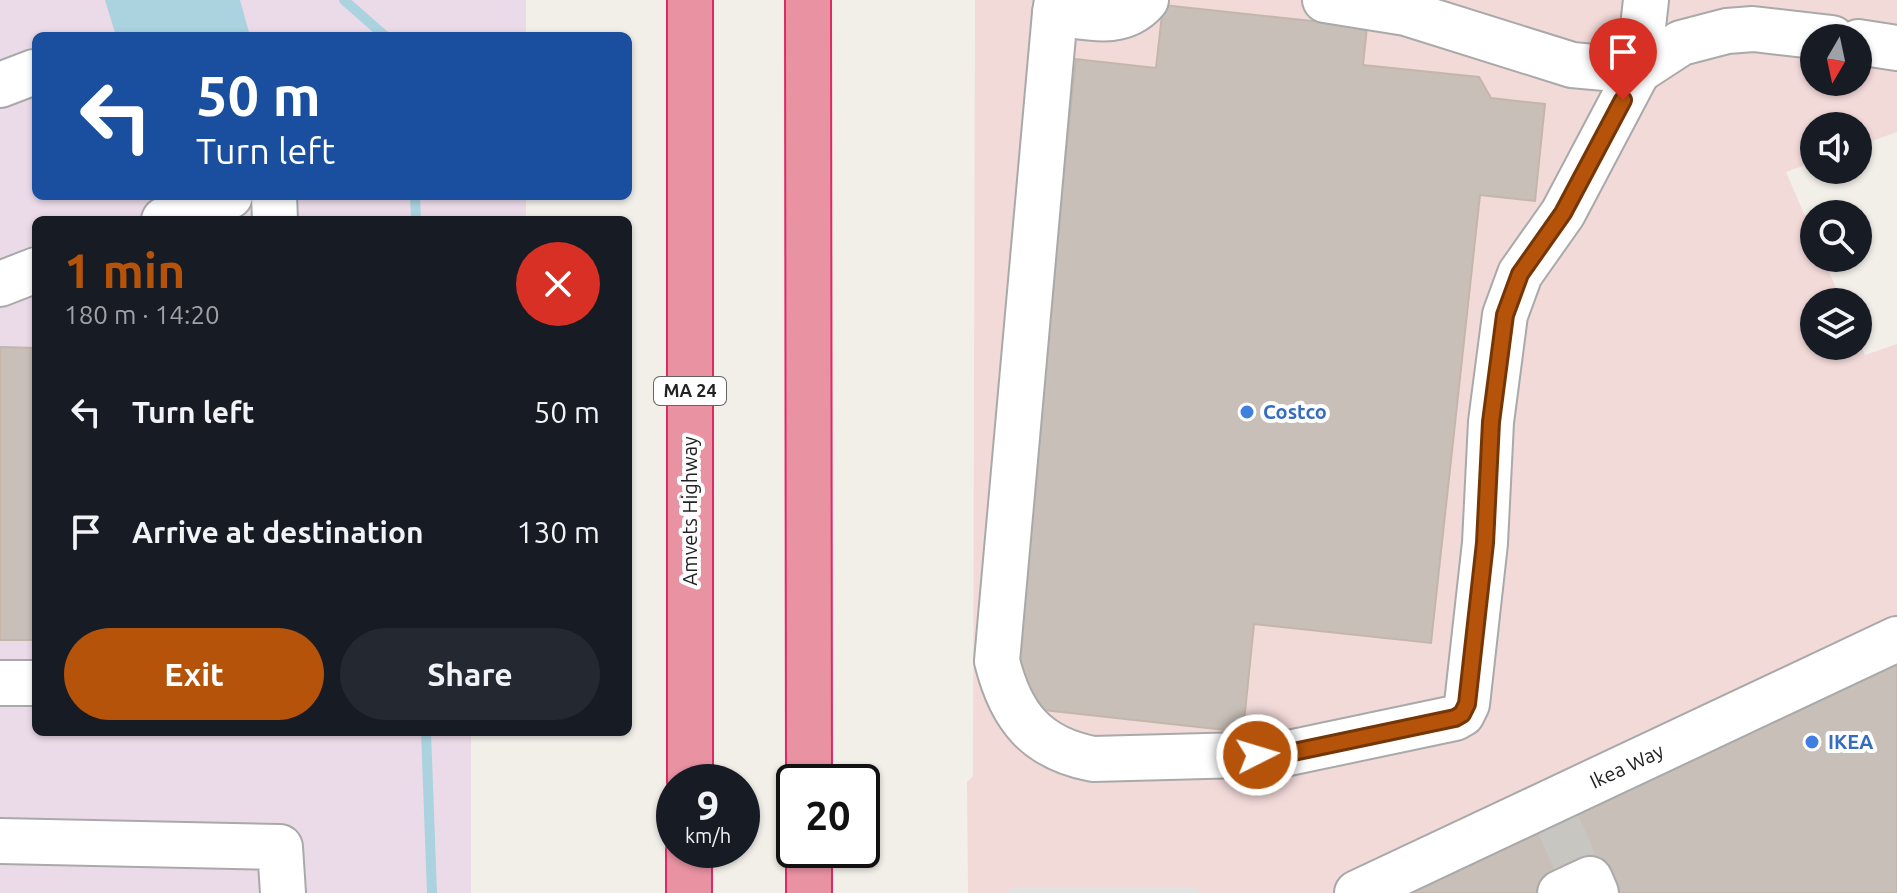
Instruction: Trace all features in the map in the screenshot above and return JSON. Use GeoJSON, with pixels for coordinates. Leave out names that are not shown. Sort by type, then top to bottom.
{"type":"FeatureCollection","features":[{"type":"Feature","properties":{"kind":"highway","name":"Amvets Highway"},"geometry":{"type":"LineString","coordinates":[[690,0],[690,764]]}},
{"type":"Feature","properties":{"kind":"highway"},"geometry":{"type":"LineString","coordinates":[[808,0],[809,764]]}},
{"type":"Feature","properties":{"kind":"highway"},"geometry":{"type":"LineString","coordinates":[[689,868],[689,893]]}},
{"type":"Feature","properties":{"kind":"highway"},"geometry":{"type":"LineString","coordinates":[[809,868],[809,893]]}},
{"type":"Feature","properties":{"kind":"street"},"geometry":{"type":"LineString","coordinates":[[1146,0],[1136,11],[1110,20],[1056,7],[997,661],[1010,700],[1036,736],[1070,754],[1093,759],[1284,754],[1462,714],[1467,704],[1484,555],[1489,435],[1505,315],[1520,274],[1563,213],[1638,71],[1646,0]]}},
{"type":"Feature","properties":{"kind":"street"},"geometry":{"type":"LineString","coordinates":[[1325,0],[1406,13],[1572,65],[1638,71],[1681,43],[1727,31],[1753,29],[1800,34]]}},
{"type":"Feature","properties":{"kind":"street"},"geometry":{"type":"LineString","coordinates":[[1872,44],[1897,48]]}},
{"type":"Feature","properties":{"kind":"street"},"geometry":{"type":"LineString","coordinates":[[175,216],[219,200]]}},
{"type":"Feature","properties":{"kind":"street"},"geometry":{"type":"LineString","coordinates":[[0,284],[32,272]]}},
{"type":"Feature","properties":{"kind":"street","name":"Ikea Way"},"geometry":{"type":"LineString","coordinates":[[1357,893],[1553,813],[1897,639]]}},
{"type":"Feature","properties":{"kind":"street"},"geometry":{"type":"LineString","coordinates":[[0,683],[32,683]]}},
{"type":"Feature","properties":{"kind":"street"},"geometry":{"type":"LineString","coordinates":[[0,841],[280,847],[283,893]]}},
{"type":"Feature","properties":{"kind":"street"},"geometry":{"type":"LineString","coordinates":[[1560,893],[1590,879],[1596,893]]}},
{"type":"Feature","properties":{"kind":"shaded area"},"geometry":{"type":"Polygon","coordinates":[[[0,0],[526,0],[526,32],[32,32],[32,200],[526,200],[526,216],[32,216],[32,736],[471,736],[471,893],[0,893],[0,0]]]}},
{"type":"Feature","properties":{"kind":"shaded area"},"geometry":{"type":"Polygon","coordinates":[[[975,0],[1897,0],[1897,132],[1872,141],[1872,112],[1800,112],[1800,167],[1786,172],[1800,204],[1800,272],[1829,272],[1836,288],[1800,288],[1800,360],[1872,360],[1872,353],[1897,344],[1897,893],[968,893],[967,782],[973,776],[975,0]]]}},
{"type":"Feature","properties":{"kind":"shaded area"},"geometry":{"type":"Polygon","coordinates":[[[1013,888],[1197,888],[1197,893],[1007,893],[1013,888]]]}},
{"type":"Feature","properties":{"kind":"water"},"geometry":{"type":"Polygon","coordinates":[[[105,0],[240,0],[249,32],[115,32],[105,0]]]}},
{"type":"Feature","properties":{"kind":"building","name":"Costco"},"geometry":{"type":"Polygon","coordinates":[[[1163,5],[1367,27],[1363,65],[1479,77],[1491,98],[1545,104],[1535,201],[1480,195],[1431,643],[1254,624],[1243,732],[1025,708],[1007,687],[1076,59],[1156,68],[1163,5]]]}},
{"type":"Feature","properties":{"kind":"building"},"geometry":{"type":"Polygon","coordinates":[[[0,347],[32,348],[32,640],[0,640],[0,347]]]}},
{"type":"Feature","properties":{"kind":"building","name":"IKEA"},"geometry":{"type":"Polygon","coordinates":[[[1897,663],[1897,893],[1403,893],[1897,663]]]}},
{"type":"Feature","properties":{"kind":"waterway"},"geometry":{"type":"LineString","coordinates":[[344,0],[380,32]]}},
{"type":"Feature","properties":{"kind":"waterway"},"geometry":{"type":"LineString","coordinates":[[415,200],[416,216]]}},
{"type":"Feature","properties":{"kind":"waterway"},"geometry":{"type":"LineString","coordinates":[[426,736],[432,893]]}},
{"type":"Feature","properties":{"kind":"tunnel"},"geometry":{"type":"LineString","coordinates":[[1557,822],[1589,893]]}},
{"type":"Feature","properties":{"kind":"place","name":"Costco"},"geometry":{"type":"Point","coordinates":[1247,412]}},
{"type":"Feature","properties":{"kind":"place","name":"IKEA"},"geometry":{"type":"Point","coordinates":[1812,742]}},
{"type":"Feature","properties":{"kind":"route"},"geometry":{"type":"LineString","coordinates":[[1257,755],[1284,754],[1462,714],[1467,704],[1485,543],[1488,448],[1505,315],[1520,274],[1563,213],[1623,100]]}}]}
